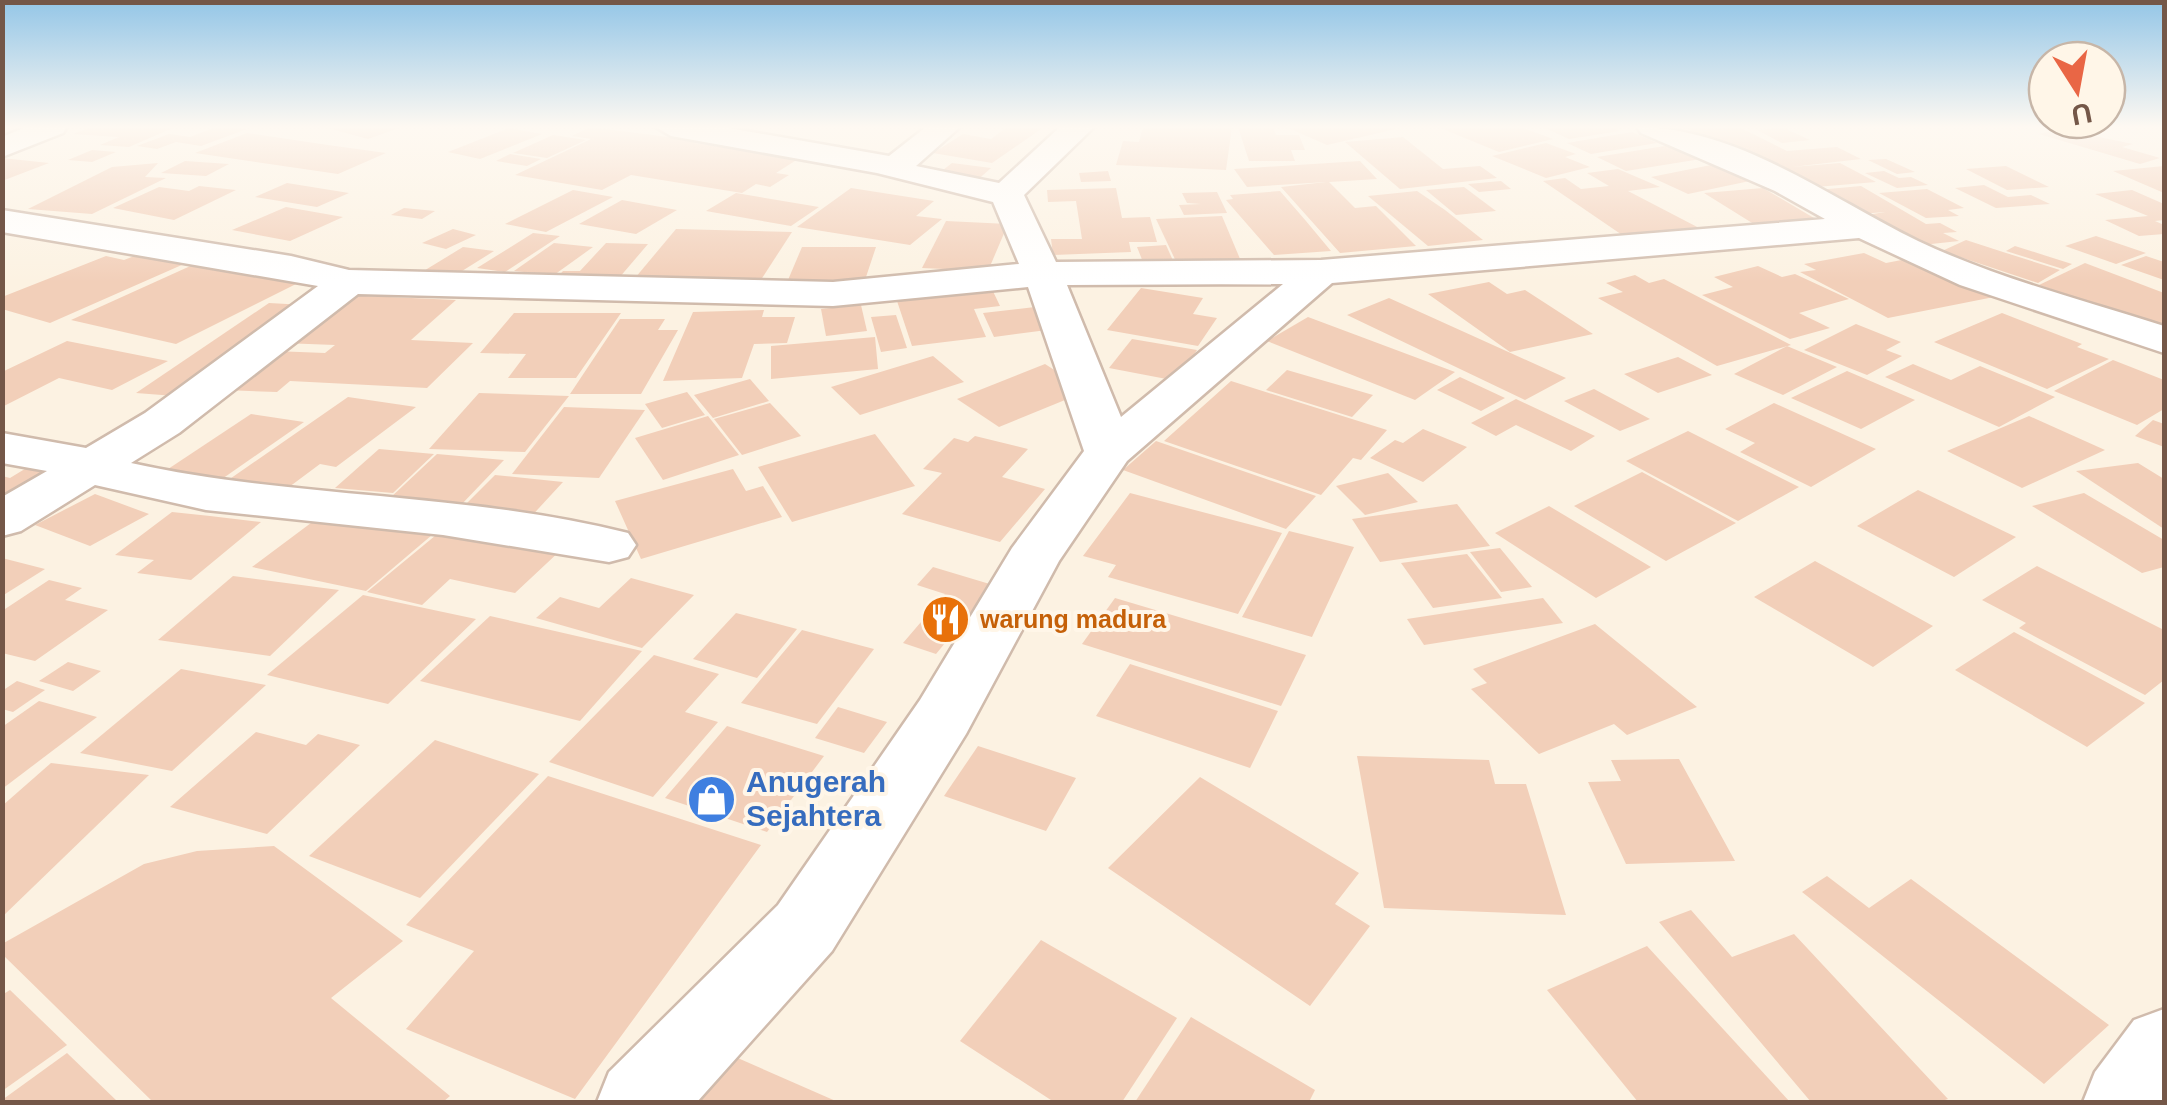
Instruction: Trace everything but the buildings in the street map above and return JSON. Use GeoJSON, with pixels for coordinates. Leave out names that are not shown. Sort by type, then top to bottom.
{"type":"FeatureCollection","features":[{"type":"Feature","properties":{"kind":"street"},"geometry":{"type":"LineString","coordinates":[[915,179],[1007,194]]}},
{"type":"Feature","properties":{"kind":"street"},"geometry":{"type":"LineString","coordinates":[[1007,194],[1020,179]]}},
{"type":"Feature","properties":{"kind":"street"},"geometry":{"type":"LineString","coordinates":[[1774,179],[1861,228],[1974,277],[2164,340]]}},
{"type":"Feature","properties":{"kind":"street"},"geometry":{"type":"LineString","coordinates":[[1007,194],[1067,332],[1109,451]]}},
{"type":"Feature","properties":{"kind":"street"},"geometry":{"type":"LineString","coordinates":[[2,221],[290,267],[349,282],[787,295],[1040,274],[1321,272],[1861,228]]}},
{"type":"Feature","properties":{"kind":"street"},"geometry":{"type":"LineString","coordinates":[[640,1102],[805,928],[943,717],[1032,560],[1109,451],[1321,272]]}},
{"type":"Feature","properties":{"kind":"street"},"geometry":{"type":"LineString","coordinates":[[2,520],[94,467],[349,282]]}},
{"type":"Feature","properties":{"kind":"street"},"geometry":{"type":"LineString","coordinates":[[2,448],[206,495],[443,519],[609,544]]}},
{"type":"Feature","properties":{"kind":"street"},"geometry":{"type":"LineString","coordinates":[[2126,1102],[2164,1048]]}},
{"type":"Feature","properties":{"kind":"place","name":"warung madura"},"geometry":{"type":"Point","coordinates":[945,619]}},
{"type":"Feature","properties":{"kind":"place","name":"Anugerah Sejahtera"},"geometry":{"type":"Point","coordinates":[711,799]}}]}
